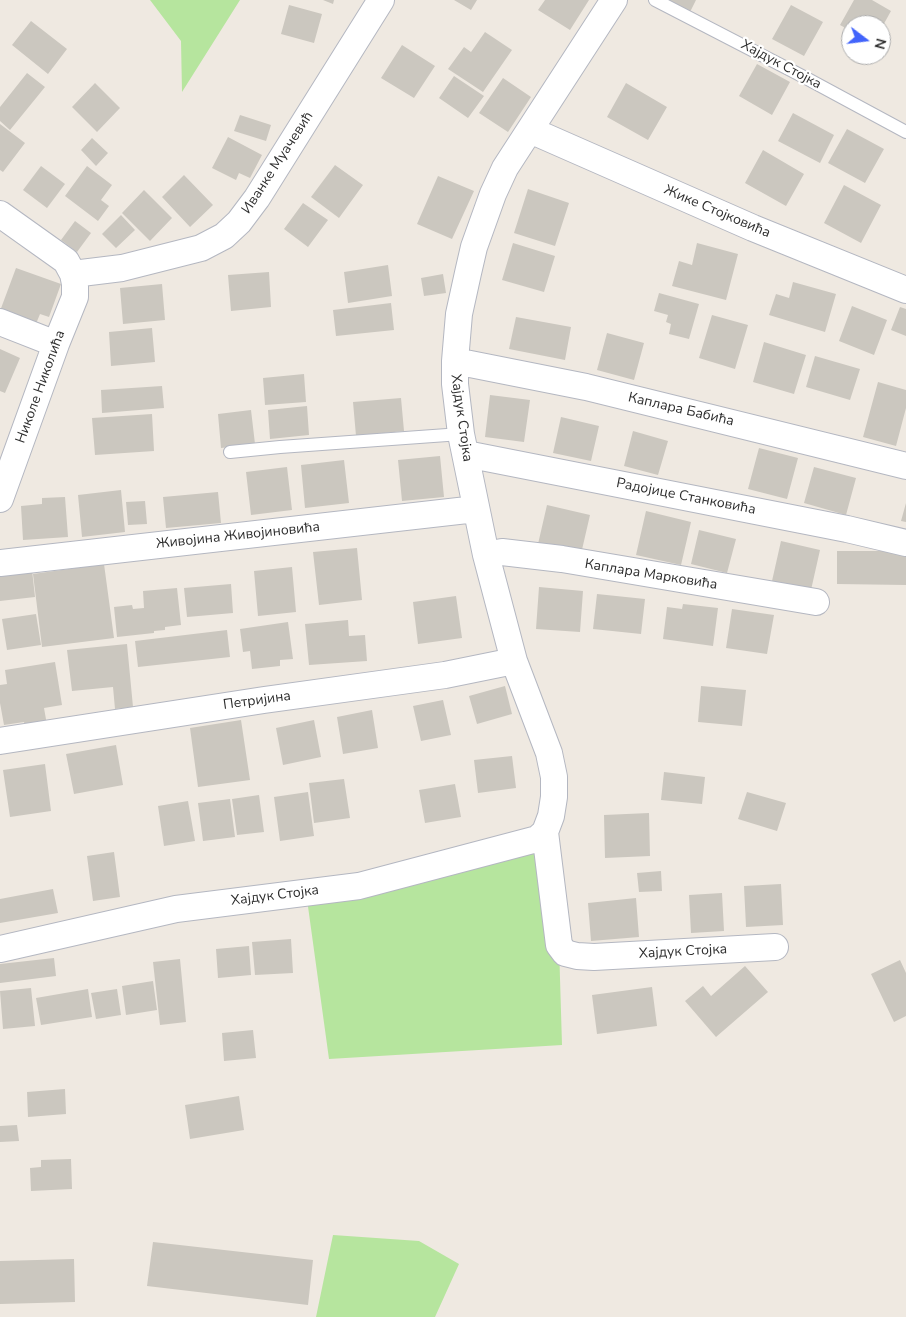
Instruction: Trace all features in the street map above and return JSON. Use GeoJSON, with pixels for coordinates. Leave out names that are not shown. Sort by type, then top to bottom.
{"type":"FeatureCollection","features":[{"type":"Feature","properties":{"kind":"street","name":"Иванке Муачевић"},"geometry":{"type":"LineString","coordinates":[[74,274],[139,264],[201,248],[224,236],[239,222],[257,198],[381,0]]}},
{"type":"Feature","properties":{"kind":"street","name":"Хајдук Стојка"},"geometry":{"type":"LineString","coordinates":[[614,0],[505,168],[493,194],[474,247],[459,314],[455,361],[455,384],[463,444],[486,555],[514,661],[549,753],[554,778],[551,816],[545,832],[559,945],[565,953],[594,957],[775,947]]}},
{"type":"Feature","properties":{"kind":"street","name":"Жике Стојковића"},"geometry":{"type":"LineString","coordinates":[[530,130],[754,228],[906,290]]}},
{"type":"Feature","properties":{"kind":"street"},"geometry":{"type":"LineString","coordinates":[[0,214],[66,261],[74,274]]}},
{"type":"Feature","properties":{"kind":"street","name":"Николе Николића"},"geometry":{"type":"LineString","coordinates":[[0,499],[7,458],[75,297],[74,274]]}},
{"type":"Feature","properties":{"kind":"street"},"geometry":{"type":"LineString","coordinates":[[0,322],[56,344]]}},
{"type":"Feature","properties":{"kind":"street","name":"Каплара Бабића"},"geometry":{"type":"LineString","coordinates":[[455,361],[586,388],[906,466]]}},
{"type":"Feature","properties":{"kind":"street","name":"Радојице Станковића"},"geometry":{"type":"LineString","coordinates":[[463,444],[906,542]]}},
{"type":"Feature","properties":{"kind":"street","name":"Живојина Живојиновића"},"geometry":{"type":"LineString","coordinates":[[0,563],[476,509]]}},
{"type":"Feature","properties":{"kind":"street","name":"Каплара Марковића"},"geometry":{"type":"LineString","coordinates":[[486,555],[502,552],[562,559],[816,602]]}},
{"type":"Feature","properties":{"kind":"street","name":"Петријина"},"geometry":{"type":"LineString","coordinates":[[0,741],[264,700],[444,675],[514,661]]}},
{"type":"Feature","properties":{"kind":"street","name":"Хајдук Стојка"},"geometry":{"type":"LineString","coordinates":[[0,949],[176,909],[359,886],[537,839],[545,832]]}},
{"type":"Feature","properties":{"kind":"lane","name":"Хајдук Стојка"},"geometry":{"type":"LineString","coordinates":[[655,0],[906,132]]}},
{"type":"Feature","properties":{"kind":"lane"},"geometry":{"type":"LineString","coordinates":[[230,452],[280,447],[463,444]]}},
{"type":"Feature","properties":{"kind":"green space"},"geometry":{"type":"Polygon","coordinates":[[[150,0],[240,0],[182,92],[181,41],[150,0]]]}},
{"type":"Feature","properties":{"kind":"green space"},"geometry":{"type":"Polygon","coordinates":[[[537,839],[559,945],[562,1045],[329,1059],[306,892],[537,839]]]}},
{"type":"Feature","properties":{"kind":"green space"},"geometry":{"type":"Polygon","coordinates":[[[333,1235],[419,1241],[459,1264],[435,1317],[316,1317],[333,1235]]]}},
{"type":"Feature","properties":{"kind":"building"},"geometry":{"type":"Polygon","coordinates":[[[323,0],[334,0],[333,4],[323,0]]]}},
{"type":"Feature","properties":{"kind":"building"},"geometry":{"type":"Polygon","coordinates":[[[454,0],[477,0],[471,10],[454,0]]]}},
{"type":"Feature","properties":{"kind":"building"},"geometry":{"type":"Polygon","coordinates":[[[545,0],[589,0],[570,30],[538,10],[545,0]]]}},
{"type":"Feature","properties":{"kind":"building"},"geometry":{"type":"Polygon","coordinates":[[[664,0],[696,0],[689,14],[664,0]]]}},
{"type":"Feature","properties":{"kind":"building"},"geometry":{"type":"Polygon","coordinates":[[[854,0],[872,0],[891,11],[889,15],[846,15],[854,0]]]}},
{"type":"Feature","properties":{"kind":"building"},"geometry":{"type":"Polygon","coordinates":[[[289,5],[322,14],[314,43],[281,34],[289,5]]]}},
{"type":"Feature","properties":{"kind":"building"},"geometry":{"type":"Polygon","coordinates":[[[791,5],[823,22],[804,56],[772,39],[791,5]]]}},
{"type":"Feature","properties":{"kind":"building"},"geometry":{"type":"Polygon","coordinates":[[[31,21],[67,49],[48,74],[12,45],[31,21]]]}},
{"type":"Feature","properties":{"kind":"building"},"geometry":{"type":"Polygon","coordinates":[[[485,32],[512,50],[483,92],[448,69],[464,47],[471,52],[485,32]]]}},
{"type":"Feature","properties":{"kind":"building"},"geometry":{"type":"Polygon","coordinates":[[[402,45],[435,66],[414,98],[381,78],[402,45]]]}},
{"type":"Feature","properties":{"kind":"building"},"geometry":{"type":"Polygon","coordinates":[[[757,64],[790,82],[772,115],[739,96],[757,64]]]}},
{"type":"Feature","properties":{"kind":"building"},"geometry":{"type":"Polygon","coordinates":[[[27,73],[45,87],[10,130],[0,121],[0,107],[27,73]]]}},
{"type":"Feature","properties":{"kind":"building"},"geometry":{"type":"Polygon","coordinates":[[[454,76],[484,96],[468,118],[439,98],[454,76]]]}},
{"type":"Feature","properties":{"kind":"building"},"geometry":{"type":"Polygon","coordinates":[[[503,78],[531,97],[508,132],[479,113],[503,78]]]}},
{"type":"Feature","properties":{"kind":"building"},"geometry":{"type":"Polygon","coordinates":[[[95,83],[120,108],[97,132],[72,107],[95,83]]]}},
{"type":"Feature","properties":{"kind":"building"},"geometry":{"type":"Polygon","coordinates":[[[626,83],[667,107],[648,140],[607,117],[626,83]]]}},
{"type":"Feature","properties":{"kind":"building"},"geometry":{"type":"Polygon","coordinates":[[[793,113],[834,135],[820,163],[778,141],[793,113]]]}},
{"type":"Feature","properties":{"kind":"building"},"geometry":{"type":"Polygon","coordinates":[[[240,115],[271,125],[266,141],[234,131],[240,115]]]}},
{"type":"Feature","properties":{"kind":"building"},"geometry":{"type":"Polygon","coordinates":[[[0,124],[25,143],[3,172],[0,170],[0,124]]]}},
{"type":"Feature","properties":{"kind":"building"},"geometry":{"type":"Polygon","coordinates":[[[847,129],[884,149],[865,183],[828,163],[847,129]]]}},
{"type":"Feature","properties":{"kind":"building"},"geometry":{"type":"Polygon","coordinates":[[[228,137],[262,155],[250,178],[239,173],[236,180],[212,168],[228,137]]]}},
{"type":"Feature","properties":{"kind":"building"},"geometry":{"type":"Polygon","coordinates":[[[92,138],[108,153],[96,166],[81,150],[92,138]]]}},
{"type":"Feature","properties":{"kind":"building"},"geometry":{"type":"Polygon","coordinates":[[[763,150],[804,174],[786,206],[745,183],[763,150]]]}},
{"type":"Feature","properties":{"kind":"building"},"geometry":{"type":"Polygon","coordinates":[[[335,165],[363,185],[339,218],[311,197],[335,165]]]}},
{"type":"Feature","properties":{"kind":"building"},"geometry":{"type":"Polygon","coordinates":[[[41,166],[65,184],[47,208],[23,190],[41,166]]]}},
{"type":"Feature","properties":{"kind":"building"},"geometry":{"type":"Polygon","coordinates":[[[87,166],[112,185],[101,200],[109,206],[98,221],[65,196],[87,166]]]}},
{"type":"Feature","properties":{"kind":"building"},"geometry":{"type":"Polygon","coordinates":[[[184,175],[213,205],[190,227],[162,197],[184,175]]]}},
{"type":"Feature","properties":{"kind":"building"},"geometry":{"type":"Polygon","coordinates":[[[438,176],[474,191],[452,239],[417,224],[438,176]]]}},
{"type":"Feature","properties":{"kind":"building"},"geometry":{"type":"Polygon","coordinates":[[[844,185],[881,205],[861,243],[824,223],[844,185]]]}},
{"type":"Feature","properties":{"kind":"building"},"geometry":{"type":"Polygon","coordinates":[[[528,189],[569,203],[555,246],[514,233],[528,189]]]}},
{"type":"Feature","properties":{"kind":"building"},"geometry":{"type":"Polygon","coordinates":[[[144,190],[172,218],[150,241],[122,213],[144,190]]]}},
{"type":"Feature","properties":{"kind":"building"},"geometry":{"type":"Polygon","coordinates":[[[303,203],[328,220],[308,247],[284,229],[303,203]]]}},
{"type":"Feature","properties":{"kind":"building"},"geometry":{"type":"Polygon","coordinates":[[[121,215],[135,230],[116,248],[102,234],[121,215]]]}},
{"type":"Feature","properties":{"kind":"building"},"geometry":{"type":"Polygon","coordinates":[[[75,221],[91,233],[77,252],[61,240],[75,221]]]}},
{"type":"Feature","properties":{"kind":"building"},"geometry":{"type":"Polygon","coordinates":[[[513,243],[555,256],[544,292],[502,280],[513,243]]]}},
{"type":"Feature","properties":{"kind":"building"},"geometry":{"type":"Polygon","coordinates":[[[697,243],[738,254],[726,300],[672,286],[679,261],[692,265],[697,243]]]}},
{"type":"Feature","properties":{"kind":"building"},"geometry":{"type":"Polygon","coordinates":[[[388,265],[392,296],[348,303],[344,272],[388,265]]]}},
{"type":"Feature","properties":{"kind":"building"},"geometry":{"type":"Polygon","coordinates":[[[16,268],[61,284],[49,317],[40,314],[33,331],[0,311],[16,268]]]}},
{"type":"Feature","properties":{"kind":"building"},"geometry":{"type":"Polygon","coordinates":[[[269,272],[271,307],[231,311],[228,275],[269,272]]]}},
{"type":"Feature","properties":{"kind":"building"},"geometry":{"type":"Polygon","coordinates":[[[443,274],[446,293],[424,296],[421,278],[443,274]]]}},
{"type":"Feature","properties":{"kind":"building"},"geometry":{"type":"Polygon","coordinates":[[[793,282],[836,294],[825,332],[769,315],[776,294],[789,298],[793,282]]]}},
{"type":"Feature","properties":{"kind":"building"},"geometry":{"type":"Polygon","coordinates":[[[162,284],[165,320],[123,324],[120,288],[162,284]]]}},
{"type":"Feature","properties":{"kind":"building"},"geometry":{"type":"Polygon","coordinates":[[[659,293],[699,304],[689,339],[669,334],[671,324],[666,322],[668,315],[654,311],[659,293]]]}},
{"type":"Feature","properties":{"kind":"building"},"geometry":{"type":"Polygon","coordinates":[[[391,303],[394,330],[336,336],[333,310],[391,303]]]}},
{"type":"Feature","properties":{"kind":"building"},"geometry":{"type":"Polygon","coordinates":[[[852,306],[887,320],[874,355],[839,341],[852,306]]]}},
{"type":"Feature","properties":{"kind":"building"},"geometry":{"type":"Polygon","coordinates":[[[900,307],[906,309],[906,336],[891,330],[900,307]]]}},
{"type":"Feature","properties":{"kind":"building"},"geometry":{"type":"Polygon","coordinates":[[[712,315],[748,325],[735,369],[699,358],[712,315]]]}},
{"type":"Feature","properties":{"kind":"building"},"geometry":{"type":"Polygon","coordinates":[[[516,317],[571,327],[565,360],[509,349],[516,317]]]}},
{"type":"Feature","properties":{"kind":"building"},"geometry":{"type":"Polygon","coordinates":[[[152,328],[155,362],[111,366],[109,332],[152,328]]]}},
{"type":"Feature","properties":{"kind":"building"},"geometry":{"type":"Polygon","coordinates":[[[607,333],[644,343],[634,380],[597,370],[607,333]]]}},
{"type":"Feature","properties":{"kind":"building"},"geometry":{"type":"Polygon","coordinates":[[[764,342],[806,355],[794,394],[753,382],[764,342]]]}},
{"type":"Feature","properties":{"kind":"building"},"geometry":{"type":"Polygon","coordinates":[[[0,349],[20,358],[5,393],[0,391],[0,349]]]}},
{"type":"Feature","properties":{"kind":"building"},"geometry":{"type":"Polygon","coordinates":[[[815,356],[860,369],[850,400],[806,387],[815,356]]]}},
{"type":"Feature","properties":{"kind":"building"},"geometry":{"type":"Polygon","coordinates":[[[304,374],[306,402],[265,405],[263,378],[304,374]]]}},
{"type":"Feature","properties":{"kind":"building"},"geometry":{"type":"Polygon","coordinates":[[[878,382],[906,390],[906,408],[896,446],[863,437],[878,382]]]}},
{"type":"Feature","properties":{"kind":"building"},"geometry":{"type":"Polygon","coordinates":[[[162,386],[164,408],[102,413],[101,390],[162,386]]]}},
{"type":"Feature","properties":{"kind":"building"},"geometry":{"type":"Polygon","coordinates":[[[490,395],[530,400],[524,442],[485,437],[490,395]]]}},
{"type":"Feature","properties":{"kind":"building"},"geometry":{"type":"Polygon","coordinates":[[[401,398],[404,431],[356,436],[353,402],[401,398]]]}},
{"type":"Feature","properties":{"kind":"building"},"geometry":{"type":"Polygon","coordinates":[[[307,406],[309,435],[270,439],[268,410],[307,406]]]}},
{"type":"Feature","properties":{"kind":"building"},"geometry":{"type":"Polygon","coordinates":[[[251,410],[255,444],[221,448],[218,414],[251,410]]]}},
{"type":"Feature","properties":{"kind":"building"},"geometry":{"type":"Polygon","coordinates":[[[152,414],[154,451],[95,455],[92,418],[152,414]]]}},
{"type":"Feature","properties":{"kind":"building"},"geometry":{"type":"Polygon","coordinates":[[[561,417],[599,426],[591,461],[553,453],[561,417]]]}},
{"type":"Feature","properties":{"kind":"building"},"geometry":{"type":"Polygon","coordinates":[[[633,431],[668,441],[658,475],[624,466],[633,431]]]}},
{"type":"Feature","properties":{"kind":"building"},"geometry":{"type":"Polygon","coordinates":[[[759,448],[798,458],[787,499],[748,489],[759,448]]]}},
{"type":"Feature","properties":{"kind":"building"},"geometry":{"type":"Polygon","coordinates":[[[440,456],[444,497],[402,501],[398,460],[440,456]]]}},
{"type":"Feature","properties":{"kind":"building"},"geometry":{"type":"Polygon","coordinates":[[[344,460],[349,503],[305,508],[301,465],[344,460]]]}},
{"type":"Feature","properties":{"kind":"building"},"geometry":{"type":"Polygon","coordinates":[[[287,467],[292,510],[251,515],[246,472],[287,467]]]}},
{"type":"Feature","properties":{"kind":"building"},"geometry":{"type":"Polygon","coordinates":[[[814,467],[856,478],[846,515],[804,503],[814,467]]]}},
{"type":"Feature","properties":{"kind":"building"},"geometry":{"type":"Polygon","coordinates":[[[121,490],[125,532],[82,537],[78,495],[121,490]]]}},
{"type":"Feature","properties":{"kind":"building"},"geometry":{"type":"Polygon","coordinates":[[[218,492],[221,523],[166,528],[163,497],[218,492]]]}},
{"type":"Feature","properties":{"kind":"building"},"geometry":{"type":"Polygon","coordinates":[[[65,497],[68,537],[23,540],[21,506],[42,504],[42,498],[65,497]]]}},
{"type":"Feature","properties":{"kind":"building"},"geometry":{"type":"Polygon","coordinates":[[[145,501],[147,524],[128,525],[126,502],[145,501]]]}},
{"type":"Feature","properties":{"kind":"building"},"geometry":{"type":"Polygon","coordinates":[[[906,503],[906,522],[901,521],[906,503]]]}},
{"type":"Feature","properties":{"kind":"building"},"geometry":{"type":"Polygon","coordinates":[[[547,505],[590,515],[581,554],[538,544],[547,505]]]}},
{"type":"Feature","properties":{"kind":"building"},"geometry":{"type":"Polygon","coordinates":[[[646,511],[691,522],[681,565],[636,555],[646,511]]]}},
{"type":"Feature","properties":{"kind":"building"},"geometry":{"type":"Polygon","coordinates":[[[699,530],[736,539],[727,573],[691,564],[699,530]]]}},
{"type":"Feature","properties":{"kind":"building"},"geometry":{"type":"Polygon","coordinates":[[[781,541],[820,550],[811,590],[772,581],[781,541]]]}},
{"type":"Feature","properties":{"kind":"building"},"geometry":{"type":"Polygon","coordinates":[[[357,548],[362,600],[319,605],[313,552],[357,548]]]}},
{"type":"Feature","properties":{"kind":"building"},"geometry":{"type":"Polygon","coordinates":[[[837,551],[906,551],[906,585],[837,584],[837,551]]]}},
{"type":"Feature","properties":{"kind":"building"},"geometry":{"type":"Polygon","coordinates":[[[104,564],[114,638],[42,647],[33,574],[104,564]]]}},
{"type":"Feature","properties":{"kind":"building"},"geometry":{"type":"Polygon","coordinates":[[[292,567],[296,612],[258,616],[254,571],[292,567]]]}},
{"type":"Feature","properties":{"kind":"building"},"geometry":{"type":"Polygon","coordinates":[[[32,570],[35,597],[0,601],[0,574],[32,570]]]}},
{"type":"Feature","properties":{"kind":"building"},"geometry":{"type":"Polygon","coordinates":[[[231,584],[233,613],[187,617],[184,588],[231,584]]]}},
{"type":"Feature","properties":{"kind":"building"},"geometry":{"type":"Polygon","coordinates":[[[539,587],[583,591],[580,632],[536,629],[539,587]]]}},
{"type":"Feature","properties":{"kind":"building"},"geometry":{"type":"Polygon","coordinates":[[[177,588],[181,625],[165,627],[165,630],[154,631],[154,633],[117,637],[114,607],[132,605],[133,609],[144,608],[143,591],[177,588]]]}},
{"type":"Feature","properties":{"kind":"building"},"geometry":{"type":"Polygon","coordinates":[[[597,594],[645,599],[641,634],[593,629],[597,594]]]}},
{"type":"Feature","properties":{"kind":"building"},"geometry":{"type":"Polygon","coordinates":[[[456,596],[462,638],[418,644],[413,602],[456,596]]]}},
{"type":"Feature","properties":{"kind":"building"},"geometry":{"type":"Polygon","coordinates":[[[683,604],[718,608],[713,646],[663,639],[667,607],[682,609],[683,604]]]}},
{"type":"Feature","properties":{"kind":"building"},"geometry":{"type":"Polygon","coordinates":[[[732,609],[774,615],[767,654],[726,648],[732,609]]]}},
{"type":"Feature","properties":{"kind":"building"},"geometry":{"type":"Polygon","coordinates":[[[36,614],[41,645],[7,650],[2,619],[36,614]]]}},
{"type":"Feature","properties":{"kind":"building"},"geometry":{"type":"Polygon","coordinates":[[[348,620],[349,636],[365,635],[367,661],[309,665],[305,624],[348,620]]]}},
{"type":"Feature","properties":{"kind":"building"},"geometry":{"type":"Polygon","coordinates":[[[288,622],[293,659],[280,660],[280,666],[252,669],[250,651],[243,652],[240,629],[288,622]]]}},
{"type":"Feature","properties":{"kind":"building"},"geometry":{"type":"Polygon","coordinates":[[[227,630],[230,657],[138,667],[135,641],[227,630]]]}},
{"type":"Feature","properties":{"kind":"building"},"geometry":{"type":"Polygon","coordinates":[[[127,644],[133,707],[115,709],[113,687],[72,691],[67,650],[127,644]]]}},
{"type":"Feature","properties":{"kind":"building"},"geometry":{"type":"Polygon","coordinates":[[[55,662],[62,705],[44,708],[47,725],[25,728],[24,722],[4,725],[0,703],[0,685],[7,684],[5,670],[55,662]]]}},
{"type":"Feature","properties":{"kind":"building"},"geometry":{"type":"Polygon","coordinates":[[[505,686],[512,714],[477,724],[469,696],[505,686]]]}},
{"type":"Feature","properties":{"kind":"building"},"geometry":{"type":"Polygon","coordinates":[[[701,686],[746,690],[742,726],[698,722],[701,686]]]}},
{"type":"Feature","properties":{"kind":"building"},"geometry":{"type":"Polygon","coordinates":[[[443,700],[451,735],[421,741],[413,706],[443,700]]]}},
{"type":"Feature","properties":{"kind":"building"},"geometry":{"type":"Polygon","coordinates":[[[372,710],[378,748],[343,754],[337,717],[372,710]]]}},
{"type":"Feature","properties":{"kind":"building"},"geometry":{"type":"Polygon","coordinates":[[[241,720],[250,780],[198,787],[190,728],[241,720]]]}},
{"type":"Feature","properties":{"kind":"building"},"geometry":{"type":"Polygon","coordinates":[[[314,720],[321,757],[283,765],[276,728],[314,720]]]}},
{"type":"Feature","properties":{"kind":"building"},"geometry":{"type":"Polygon","coordinates":[[[116,745],[123,785],[74,794],[66,754],[116,745]]]}},
{"type":"Feature","properties":{"kind":"building"},"geometry":{"type":"Polygon","coordinates":[[[512,756],[516,788],[478,793],[474,760],[512,756]]]}},
{"type":"Feature","properties":{"kind":"building"},"geometry":{"type":"Polygon","coordinates":[[[45,764],[51,811],[10,817],[3,770],[45,764]]]}},
{"type":"Feature","properties":{"kind":"building"},"geometry":{"type":"Polygon","coordinates":[[[664,772],[705,777],[702,804],[661,800],[664,772]]]}},
{"type":"Feature","properties":{"kind":"building"},"geometry":{"type":"Polygon","coordinates":[[[344,779],[350,818],[314,823],[309,783],[344,779]]]}},
{"type":"Feature","properties":{"kind":"building"},"geometry":{"type":"Polygon","coordinates":[[[455,784],[461,817],[425,823],[419,790],[455,784]]]}},
{"type":"Feature","properties":{"kind":"building"},"geometry":{"type":"Polygon","coordinates":[[[308,792],[314,836],[280,841],[274,797],[308,792]]]}},
{"type":"Feature","properties":{"kind":"building"},"geometry":{"type":"Polygon","coordinates":[[[747,792],[786,803],[777,831],[738,819],[747,792]]]}},
{"type":"Feature","properties":{"kind":"building"},"geometry":{"type":"Polygon","coordinates":[[[259,795],[264,832],[237,835],[232,799],[259,795]]]}},
{"type":"Feature","properties":{"kind":"building"},"geometry":{"type":"Polygon","coordinates":[[[230,799],[235,837],[203,841],[198,803],[230,799]]]}},
{"type":"Feature","properties":{"kind":"building"},"geometry":{"type":"Polygon","coordinates":[[[188,801],[195,841],[164,846],[158,806],[188,801]]]}},
{"type":"Feature","properties":{"kind":"building"},"geometry":{"type":"Polygon","coordinates":[[[649,813],[650,856],[605,858],[604,815],[649,813]]]}},
{"type":"Feature","properties":{"kind":"building"},"geometry":{"type":"Polygon","coordinates":[[[114,852],[120,897],[93,901],[87,856],[114,852]]]}},
{"type":"Feature","properties":{"kind":"building"},"geometry":{"type":"Polygon","coordinates":[[[661,871],[662,891],[639,892],[637,873],[661,871]]]}},
{"type":"Feature","properties":{"kind":"building"},"geometry":{"type":"Polygon","coordinates":[[[781,884],[783,925],[746,927],[744,886],[781,884]]]}},
{"type":"Feature","properties":{"kind":"building"},"geometry":{"type":"Polygon","coordinates":[[[53,889],[58,913],[0,923],[0,899],[53,889]]]}},
{"type":"Feature","properties":{"kind":"building"},"geometry":{"type":"Polygon","coordinates":[[[722,893],[724,931],[691,933],[689,895],[722,893]]]}},
{"type":"Feature","properties":{"kind":"building"},"geometry":{"type":"Polygon","coordinates":[[[636,898],[639,937],[591,941],[588,903],[636,898]]]}},
{"type":"Feature","properties":{"kind":"building"},"geometry":{"type":"Polygon","coordinates":[[[291,939],[293,973],[255,975],[252,942],[291,939]]]}},
{"type":"Feature","properties":{"kind":"building"},"geometry":{"type":"Polygon","coordinates":[[[249,946],[251,975],[218,978],[216,949],[249,946]]]}},
{"type":"Feature","properties":{"kind":"building"},"geometry":{"type":"Polygon","coordinates":[[[54,958],[56,976],[0,983],[0,964],[54,958]]]}},
{"type":"Feature","properties":{"kind":"building"},"geometry":{"type":"Polygon","coordinates":[[[180,959],[186,1022],[160,1025],[153,962],[180,959]]]}},
{"type":"Feature","properties":{"kind":"building"},"geometry":{"type":"Polygon","coordinates":[[[900,960],[906,973],[906,1016],[894,1022],[871,974],[900,960]]]}},
{"type":"Feature","properties":{"kind":"building"},"geometry":{"type":"Polygon","coordinates":[[[745,966],[768,992],[716,1037],[685,1001],[703,986],[711,996],[745,966]]]}},
{"type":"Feature","properties":{"kind":"building"},"geometry":{"type":"Polygon","coordinates":[[[153,981],[157,1010],[126,1015],[122,986],[153,981]]]}},
{"type":"Feature","properties":{"kind":"building"},"geometry":{"type":"Polygon","coordinates":[[[652,987],[657,1026],[597,1034],[592,995],[652,987]]]}},
{"type":"Feature","properties":{"kind":"building"},"geometry":{"type":"Polygon","coordinates":[[[31,988],[35,1026],[3,1029],[0,991],[31,988]]]}},
{"type":"Feature","properties":{"kind":"building"},"geometry":{"type":"Polygon","coordinates":[[[88,989],[92,1017],[41,1025],[36,998],[88,989]]]}},
{"type":"Feature","properties":{"kind":"building"},"geometry":{"type":"Polygon","coordinates":[[[117,989],[121,1015],[96,1019],[91,993],[117,989]]]}},
{"type":"Feature","properties":{"kind":"building"},"geometry":{"type":"Polygon","coordinates":[[[253,1030],[256,1058],[224,1061],[222,1033],[253,1030]]]}},
{"type":"Feature","properties":{"kind":"building"},"geometry":{"type":"Polygon","coordinates":[[[65,1089],[66,1114],[28,1117],[27,1092],[65,1089]]]}},
{"type":"Feature","properties":{"kind":"building"},"geometry":{"type":"Polygon","coordinates":[[[239,1096],[244,1130],[190,1139],[185,1105],[239,1096]]]}},
{"type":"Feature","properties":{"kind":"building"},"geometry":{"type":"Polygon","coordinates":[[[17,1125],[19,1141],[0,1142],[0,1126],[17,1125]]]}},
{"type":"Feature","properties":{"kind":"building"},"geometry":{"type":"Polygon","coordinates":[[[71,1159],[72,1189],[31,1191],[30,1168],[41,1167],[41,1160],[71,1159]]]}},
{"type":"Feature","properties":{"kind":"building"},"geometry":{"type":"Polygon","coordinates":[[[153,1242],[313,1260],[308,1305],[147,1286],[153,1242]]]}},
{"type":"Feature","properties":{"kind":"building"},"geometry":{"type":"Polygon","coordinates":[[[74,1259],[75,1302],[0,1304],[0,1261],[74,1259]]]}}]}
